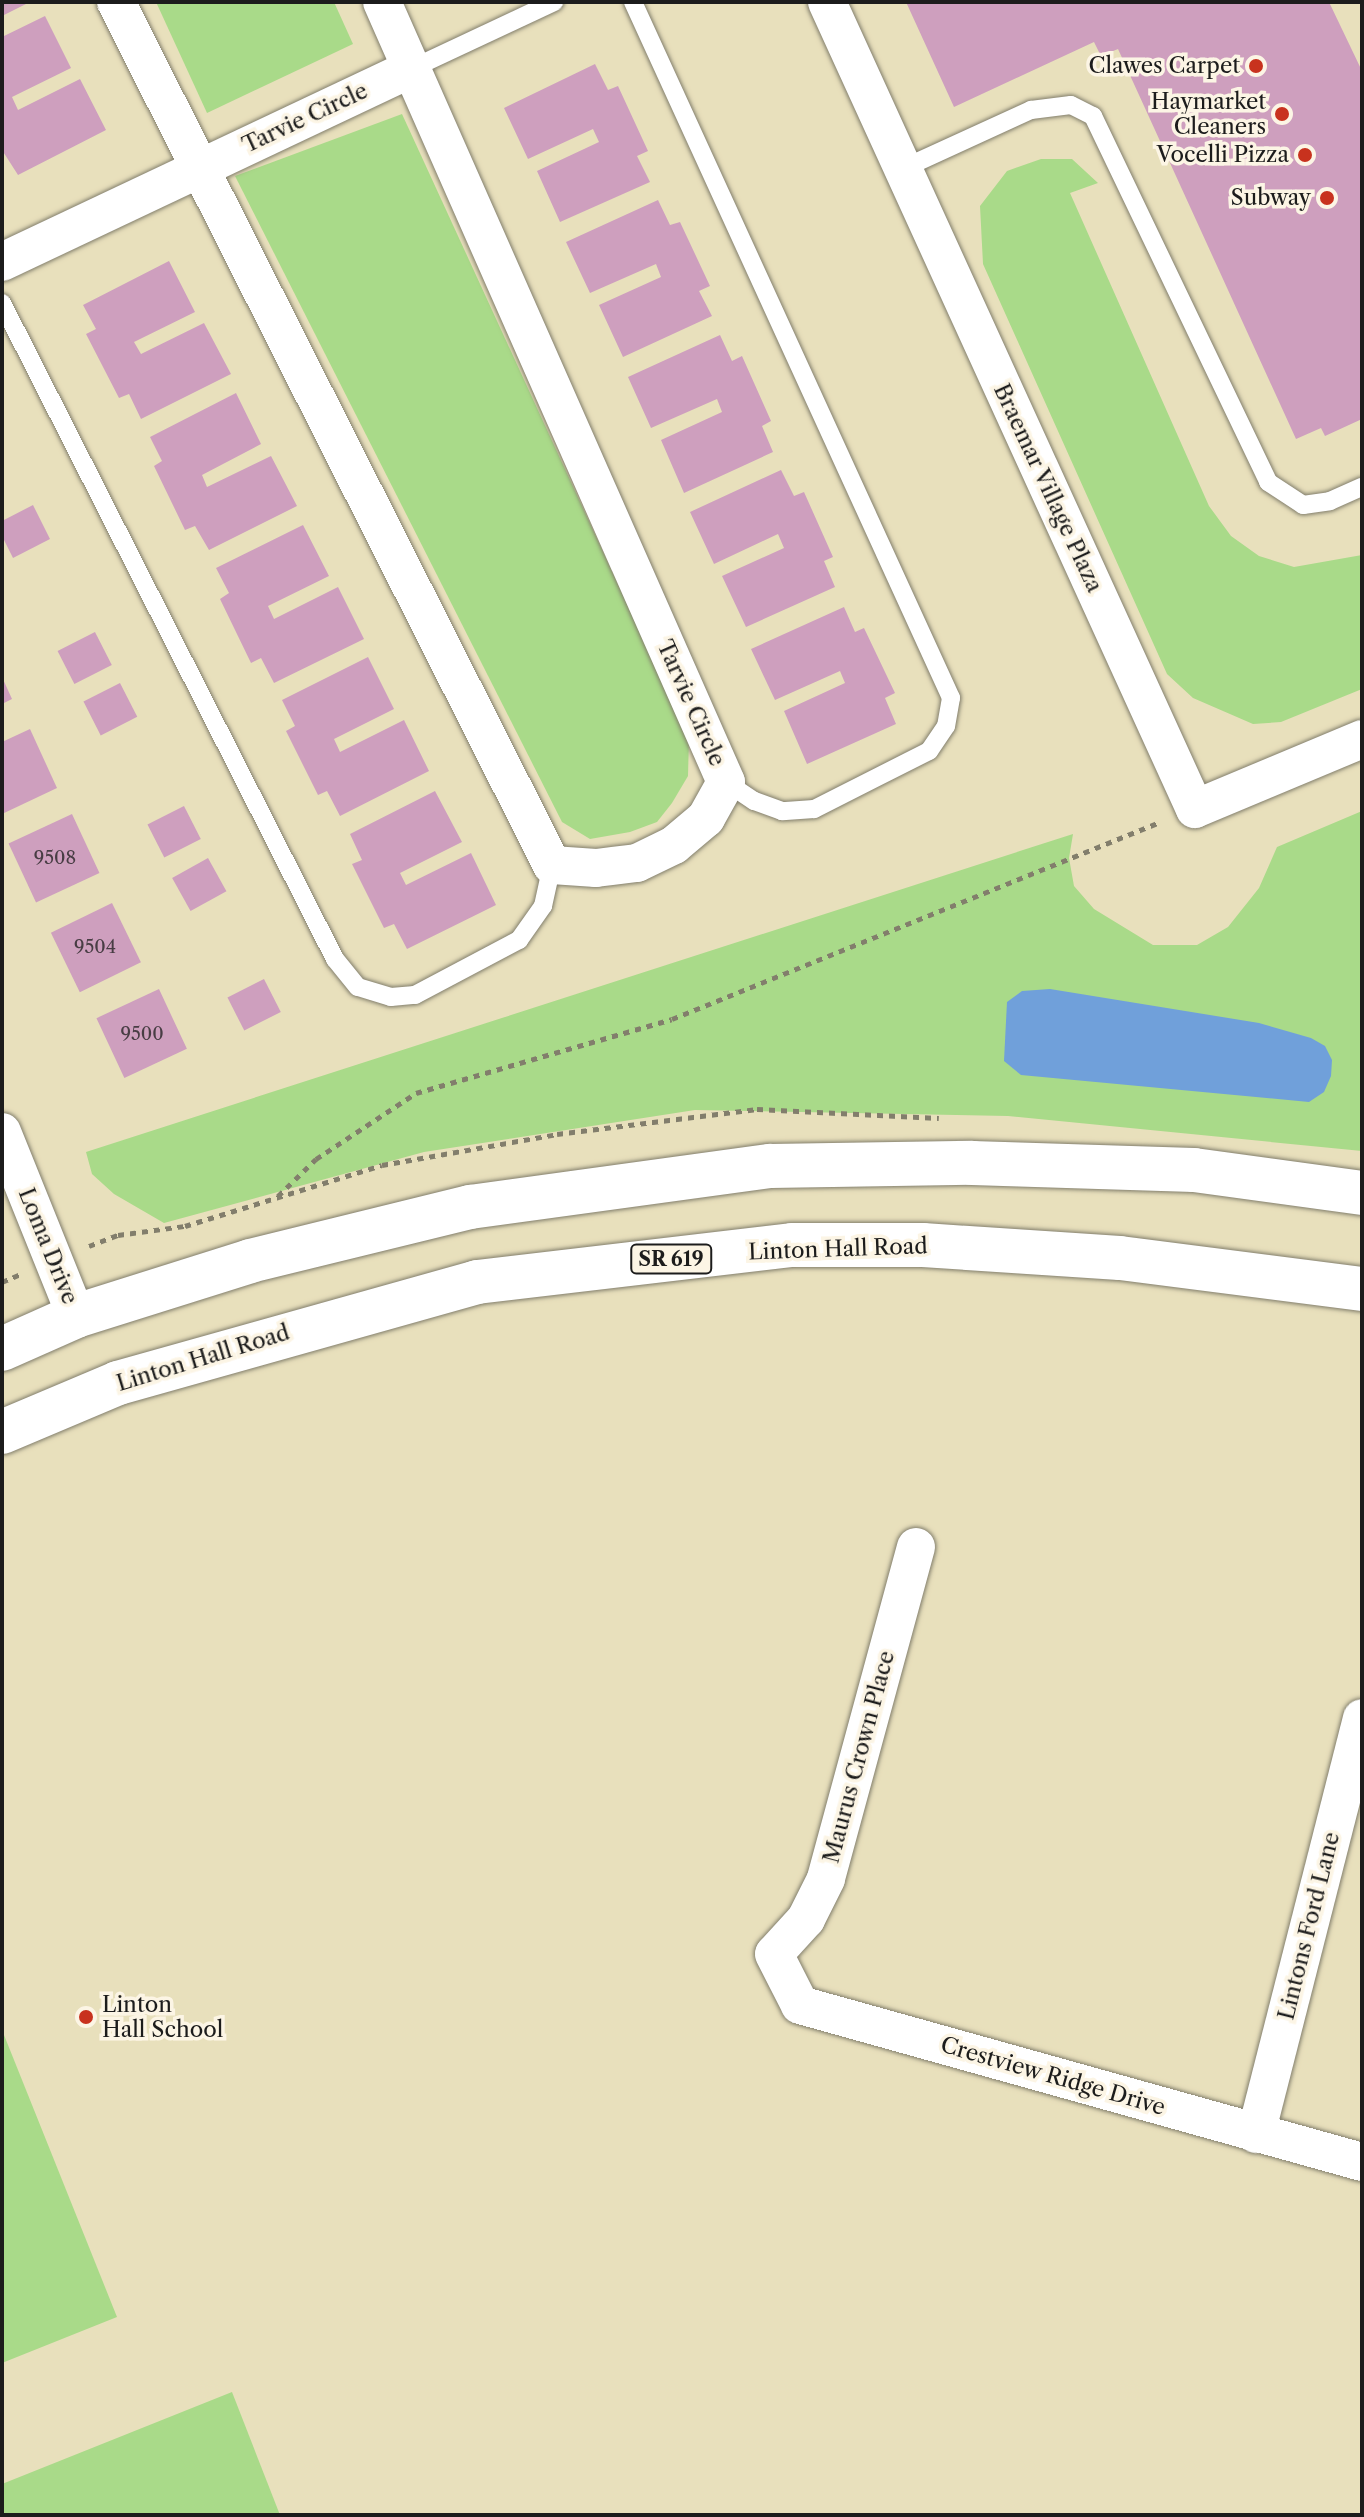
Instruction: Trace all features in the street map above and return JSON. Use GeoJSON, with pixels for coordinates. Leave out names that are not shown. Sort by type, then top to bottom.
{"type":"FeatureCollection","features":[{"type":"Feature","properties":{"kind":"main road"},"geometry":{"type":"LineString","coordinates":[[2,1349],[76,1316],[250,1261],[470,1207],[770,1166],[972,1163],[1194,1170],[1362,1193]]}},
{"type":"Feature","properties":{"kind":"main road","name":"Linton Hall Road"},"geometry":{"type":"LineString","coordinates":[[2,1432],[118,1383],[477,1282],[792,1245],[923,1245],[1120,1258],[1362,1289]]}},
{"type":"Feature","properties":{"kind":"street"},"geometry":{"type":"LineString","coordinates":[[116,2],[196,168],[552,865]]}},
{"type":"Feature","properties":{"kind":"street","name":"Tarvie Circle"},"geometry":{"type":"LineString","coordinates":[[382,2],[726,782],[706,818],[662,851],[637,863],[596,868],[552,865]]}},
{"type":"Feature","properties":{"kind":"street","name":"Braemar Village Plaza"},"geometry":{"type":"LineString","coordinates":[[827,2],[1195,809]]}},
{"type":"Feature","properties":{"kind":"street","name":"Tarvie Circle"},"geometry":{"type":"LineString","coordinates":[[2,262],[413,68]]}},
{"type":"Feature","properties":{"kind":"street"},"geometry":{"type":"LineString","coordinates":[[1195,809],[1362,739]]}},
{"type":"Feature","properties":{"kind":"street","name":"Loma Drive"},"geometry":{"type":"LineString","coordinates":[[2,1132],[76,1316]]}},
{"type":"Feature","properties":{"kind":"street","name":"Maurus Crown Place"},"geometry":{"type":"LineString","coordinates":[[774,1954],[806,1919],[826,1879],[916,1547]]}},
{"type":"Feature","properties":{"kind":"street","name":"Lintons Ford Lane"},"geometry":{"type":"LineString","coordinates":[[1256,2134],[1362,1718]]}},
{"type":"Feature","properties":{"kind":"street","name":"Crestview Ridge Drive"},"geometry":{"type":"LineString","coordinates":[[774,1954],[800,2005],[1362,2162]]}},
{"type":"Feature","properties":{"kind":"lane"},"geometry":{"type":"LineString","coordinates":[[413,68],[554,2]]}},
{"type":"Feature","properties":{"kind":"lane"},"geometry":{"type":"LineString","coordinates":[[633,2],[951,698],[946,726],[929,751],[814,809],[782,811],[754,801],[726,782]]}},
{"type":"Feature","properties":{"kind":"lane"},"geometry":{"type":"LineString","coordinates":[[902,169],[1031,110],[1071,105],[1093,116],[1268,482],[1303,505],[1330,501],[1362,487]]}},
{"type":"Feature","properties":{"kind":"lane"},"geometry":{"type":"LineString","coordinates":[[2,303],[335,959],[358,987],[391,997],[415,995],[519,940],[543,906],[552,865]]}},
{"type":"Feature","properties":{"kind":"path"},"geometry":{"type":"LineString","coordinates":[[276,1198],[316,1159],[416,1093],[672,1019],[1195,809]]}},
{"type":"Feature","properties":{"kind":"green space"},"geometry":{"type":"Polygon","coordinates":[[[156,2],[334,2],[353,44],[207,113],[156,2]]]}},
{"type":"Feature","properties":{"kind":"green space"},"geometry":{"type":"Polygon","coordinates":[[[402,114],[689,739],[688,776],[672,803],[657,822],[630,832],[590,839],[562,822],[235,176],[402,114]]]}},
{"type":"Feature","properties":{"kind":"green space"},"geometry":{"type":"Polygon","coordinates":[[[1041,159],[1072,159],[1098,183],[1070,193],[1209,506],[1231,536],[1259,556],[1294,567],[1362,555],[1362,689],[1281,722],[1253,724],[1193,698],[1167,674],[983,264],[980,206],[1007,171],[1041,159]]]}},
{"type":"Feature","properties":{"kind":"green space"},"geometry":{"type":"Polygon","coordinates":[[[1362,811],[1362,1151],[1008,1116],[695,1110],[424,1152],[164,1223],[114,1194],[92,1174],[86,1152],[1073,834],[1069,858],[1074,886],[1094,909],[1153,945],[1197,945],[1228,927],[1259,888],[1277,847],[1362,811]]]}},
{"type":"Feature","properties":{"kind":"green space"},"geometry":{"type":"Polygon","coordinates":[[[2,2030],[117,2317],[2,2363],[2,2030]]]}},
{"type":"Feature","properties":{"kind":"green space"},"geometry":{"type":"Polygon","coordinates":[[[232,2392],[280,2515],[2,2515],[2,2484],[232,2392]]]}},
{"type":"Feature","properties":{"kind":"water"},"geometry":{"type":"Polygon","coordinates":[[[1050,989],[1259,1023],[1311,1038],[1325,1046],[1332,1060],[1331,1076],[1324,1092],[1309,1102],[1021,1075],[1004,1061],[1007,1002],[1022,991],[1050,989]]]}},
{"type":"Feature","properties":{"kind":"building"},"geometry":{"type":"Polygon","coordinates":[[[2,2],[30,2],[2,16],[2,2]]]}},
{"type":"Feature","properties":{"kind":"building"},"geometry":{"type":"Polygon","coordinates":[[[906,2],[1329,2],[1362,71],[1362,419],[1325,436],[1321,428],[1296,439],[1118,49],[1101,56],[1094,42],[954,107],[906,2]]]}},
{"type":"Feature","properties":{"kind":"building"},"geometry":{"type":"Polygon","coordinates":[[[45,16],[71,68],[12,97],[18,110],[80,79],[106,130],[18,175],[2,150],[2,37],[45,16]]]}},
{"type":"Feature","properties":{"kind":"building"},"geometry":{"type":"Polygon","coordinates":[[[595,64],[608,90],[618,86],[648,151],[637,156],[650,182],[560,222],[537,171],[599,142],[593,129],[528,159],[504,108],[595,64]]]}},
{"type":"Feature","properties":{"kind":"building"},"geometry":{"type":"Polygon","coordinates":[[[658,200],[670,225],[680,222],[710,286],[699,291],[712,316],[623,357],[599,305],[661,277],[656,264],[590,293],[566,242],[658,200]]]}},
{"type":"Feature","properties":{"kind":"building"},"geometry":{"type":"Polygon","coordinates":[[[169,261],[195,312],[134,342],[141,354],[204,323],[231,374],[141,419],[129,394],[119,398],[86,334],[96,329],[83,305],[169,261]]]}},
{"type":"Feature","properties":{"kind":"building"},"geometry":{"type":"Polygon","coordinates":[[[720,335],[732,361],[742,356],[771,421],[762,426],[773,452],[684,493],[661,440],[722,412],[717,399],[651,428],[628,377],[720,335]]]}},
{"type":"Feature","properties":{"kind":"building"},"geometry":{"type":"Polygon","coordinates":[[[236,393],[261,444],[202,475],[207,487],[271,456],[297,506],[209,550],[195,526],[185,530],[154,466],[162,461],[150,437],[236,393]]]}},
{"type":"Feature","properties":{"kind":"building"},"geometry":{"type":"Polygon","coordinates":[[[781,470],[794,496],[804,492],[833,557],[824,561],[835,587],[746,627],[722,576],[784,548],[778,534],[714,564],[690,512],[781,470]]]}},
{"type":"Feature","properties":{"kind":"building"},"geometry":{"type":"Polygon","coordinates":[[[33,505],[50,539],[13,558],[2,536],[2,521],[33,505]]]}},
{"type":"Feature","properties":{"kind":"building"},"geometry":{"type":"Polygon","coordinates":[[[303,525],[329,576],[268,606],[274,619],[338,587],[364,639],[274,683],[261,658],[251,663],[220,599],[229,593],[216,568],[303,525]]]}},
{"type":"Feature","properties":{"kind":"building"},"geometry":{"type":"Polygon","coordinates":[[[844,607],[855,632],[864,628],[895,693],[885,698],[896,724],[807,764],[784,711],[845,683],[840,671],[775,700],[751,649],[844,607]]]}},
{"type":"Feature","properties":{"kind":"building"},"geometry":{"type":"Polygon","coordinates":[[[95,632],[112,665],[74,684],[58,651],[95,632]]]}},
{"type":"Feature","properties":{"kind":"building"},"geometry":{"type":"Polygon","coordinates":[[[368,657],[394,709],[334,739],[340,752],[404,720],[429,771],[340,816],[327,791],[318,795],[286,731],[295,726],[282,700],[368,657]]]}},
{"type":"Feature","properties":{"kind":"building"},"geometry":{"type":"Polygon","coordinates":[[[2,677],[12,699],[2,704],[2,677]]]}},
{"type":"Feature","properties":{"kind":"building"},"geometry":{"type":"Polygon","coordinates":[[[120,683],[137,717],[101,735],[83,702],[120,683]]]}},
{"type":"Feature","properties":{"kind":"building"},"geometry":{"type":"Polygon","coordinates":[[[30,729],[57,788],[2,814],[2,742],[30,729]]]}},
{"type":"Feature","properties":{"kind":"building"},"geometry":{"type":"Polygon","coordinates":[[[435,791],[462,842],[400,873],[406,885],[471,853],[496,905],[407,949],[394,924],[384,928],[352,864],[362,860],[350,834],[435,791]]]}},
{"type":"Feature","properties":{"kind":"building"},"geometry":{"type":"Polygon","coordinates":[[[184,806],[201,839],[164,858],[147,825],[184,806]]]}},
{"type":"Feature","properties":{"kind":"building"},"geometry":{"type":"Polygon","coordinates":[[[72,814],[99,873],[36,902],[9,844],[72,814]]]}},
{"type":"Feature","properties":{"kind":"building"},"geometry":{"type":"Polygon","coordinates":[[[208,858],[226,891],[191,911],[172,878],[208,858]]]}},
{"type":"Feature","properties":{"kind":"building"},"geometry":{"type":"Polygon","coordinates":[[[112,903],[141,962],[80,992],[51,933],[112,903]]]}},
{"type":"Feature","properties":{"kind":"building"},"geometry":{"type":"Polygon","coordinates":[[[264,979],[281,1012],[244,1031],[227,998],[264,979]]]}},
{"type":"Feature","properties":{"kind":"building"},"geometry":{"type":"Polygon","coordinates":[[[159,989],[187,1049],[124,1078],[96,1018],[159,989]]]}},
{"type":"Feature","properties":{"kind":"place","name":"Clawes Carpet"},"geometry":{"type":"Point","coordinates":[1256,66]}},
{"type":"Feature","properties":{"kind":"place","name":"Haymarket Cleaners"},"geometry":{"type":"Point","coordinates":[1282,114]}},
{"type":"Feature","properties":{"kind":"place","name":"Vocelli Pizza"},"geometry":{"type":"Point","coordinates":[1305,155]}},
{"type":"Feature","properties":{"kind":"place","name":"Subway"},"geometry":{"type":"Point","coordinates":[1327,198]}},
{"type":"Feature","properties":{"kind":"place","name":"Linton Hall School"},"geometry":{"type":"Point","coordinates":[86,2017]}}]}
